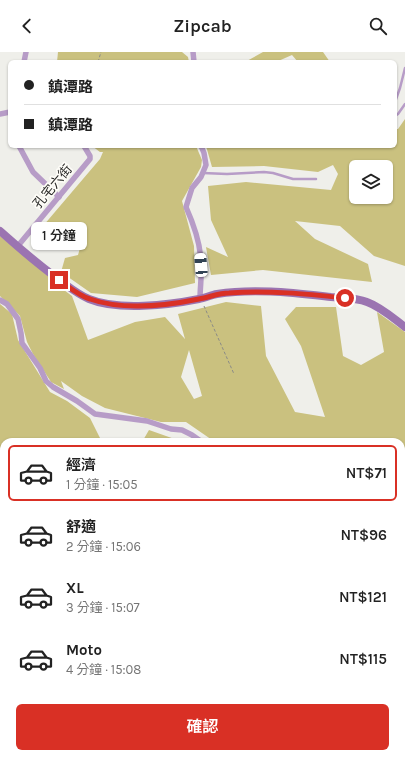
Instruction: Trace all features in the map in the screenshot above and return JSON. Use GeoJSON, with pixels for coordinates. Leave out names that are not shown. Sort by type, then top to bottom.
{"type":"FeatureCollection","features":[{"type":"Feature","properties":{"kind":"street"},"geometry":{"type":"LineString","coordinates":[[20,148],[34,172],[59,197]]}},
{"type":"Feature","properties":{"kind":"street","name":"孔宅六街"},"geometry":{"type":"LineString","coordinates":[[17,247],[90,160],[90,156],[85,148]]}},
{"type":"Feature","properties":{"kind":"street"},"geometry":{"type":"LineString","coordinates":[[200,299],[200,248],[186,207],[192,188],[206,165],[202,148]]}},
{"type":"Feature","properties":{"kind":"street"},"geometry":{"type":"LineString","coordinates":[[0,231],[17,247],[72,289],[89,299],[134,306],[156,305],[200,299],[215,294],[228,293],[265,292],[345,298],[367,301],[405,327]]}},
{"type":"Feature","properties":{"kind":"street"},"geometry":{"type":"LineString","coordinates":[[0,300],[7,304],[18,319],[22,343],[40,368],[46,380],[53,387],[77,401],[95,414],[147,421],[171,429],[182,430],[196,438]]}},
{"type":"Feature","properties":{"kind":"lane"},"geometry":{"type":"LineString","coordinates":[[397,96],[405,68]]}},
{"type":"Feature","properties":{"kind":"lane"},"geometry":{"type":"LineString","coordinates":[[397,115],[405,104]]}},
{"type":"Feature","properties":{"kind":"lane"},"geometry":{"type":"LineString","coordinates":[[202,173],[227,174],[264,172],[293,179],[316,179]]}},
{"type":"Feature","properties":{"kind":"path"},"geometry":{"type":"LineString","coordinates":[[200,299],[208,312],[234,374]]}},
{"type":"Feature","properties":{"kind":"shaded area"},"geometry":{"type":"Polygon","coordinates":[[[58,52],[182,52],[188,57],[189,60],[57,60],[58,52]]]}},
{"type":"Feature","properties":{"kind":"shaded area"},"geometry":{"type":"Polygon","coordinates":[[[263,52],[323,52],[329,60],[296,60],[292,55],[281,60],[249,60],[263,52]]]}},
{"type":"Feature","properties":{"kind":"shaded area"},"geometry":{"type":"Polygon","coordinates":[[[405,119],[405,266],[374,256],[340,226],[295,221],[315,239],[368,264],[372,282],[263,270],[211,275],[206,247],[228,257],[211,220],[208,186],[246,182],[331,190],[338,174],[333,165],[318,172],[264,166],[212,167],[207,148],[397,148],[397,129],[405,119]]]}},
{"type":"Feature","properties":{"kind":"shaded area"},"geometry":{"type":"Polygon","coordinates":[[[95,148],[197,148],[202,160],[201,167],[182,201],[194,246],[195,283],[137,297],[91,293],[61,272],[65,258],[78,255],[83,238],[67,239],[43,226],[100,159],[103,152],[100,152],[95,148]]]}},
{"type":"Feature","properties":{"kind":"shaded area"},"geometry":{"type":"Polygon","coordinates":[[[0,236],[72,296],[88,340],[135,322],[165,317],[185,339],[178,314],[226,302],[261,306],[266,356],[295,412],[325,417],[301,346],[285,319],[296,307],[336,307],[343,356],[361,365],[384,352],[377,312],[405,332],[405,438],[209,438],[186,422],[161,422],[105,408],[82,396],[61,381],[64,389],[51,382],[27,342],[20,316],[0,296],[0,236]],[[189,350],[181,377],[194,399],[202,396],[189,350]]]}},
{"type":"Feature","properties":{"kind":"shaded area"},"geometry":{"type":"Polygon","coordinates":[[[0,304],[12,314],[18,340],[50,392],[67,401],[90,418],[100,438],[0,438],[0,304]]]}},
{"type":"Feature","properties":{"kind":"shaded area"},"geometry":{"type":"Polygon","coordinates":[[[149,430],[172,438],[144,438],[149,430]]]}},
{"type":"Feature","properties":{"kind":"route"},"geometry":{"type":"LineString","coordinates":[[59,280],[89,299],[134,306],[156,305],[200,299],[215,294],[228,293],[265,292],[345,298]]}}]}
